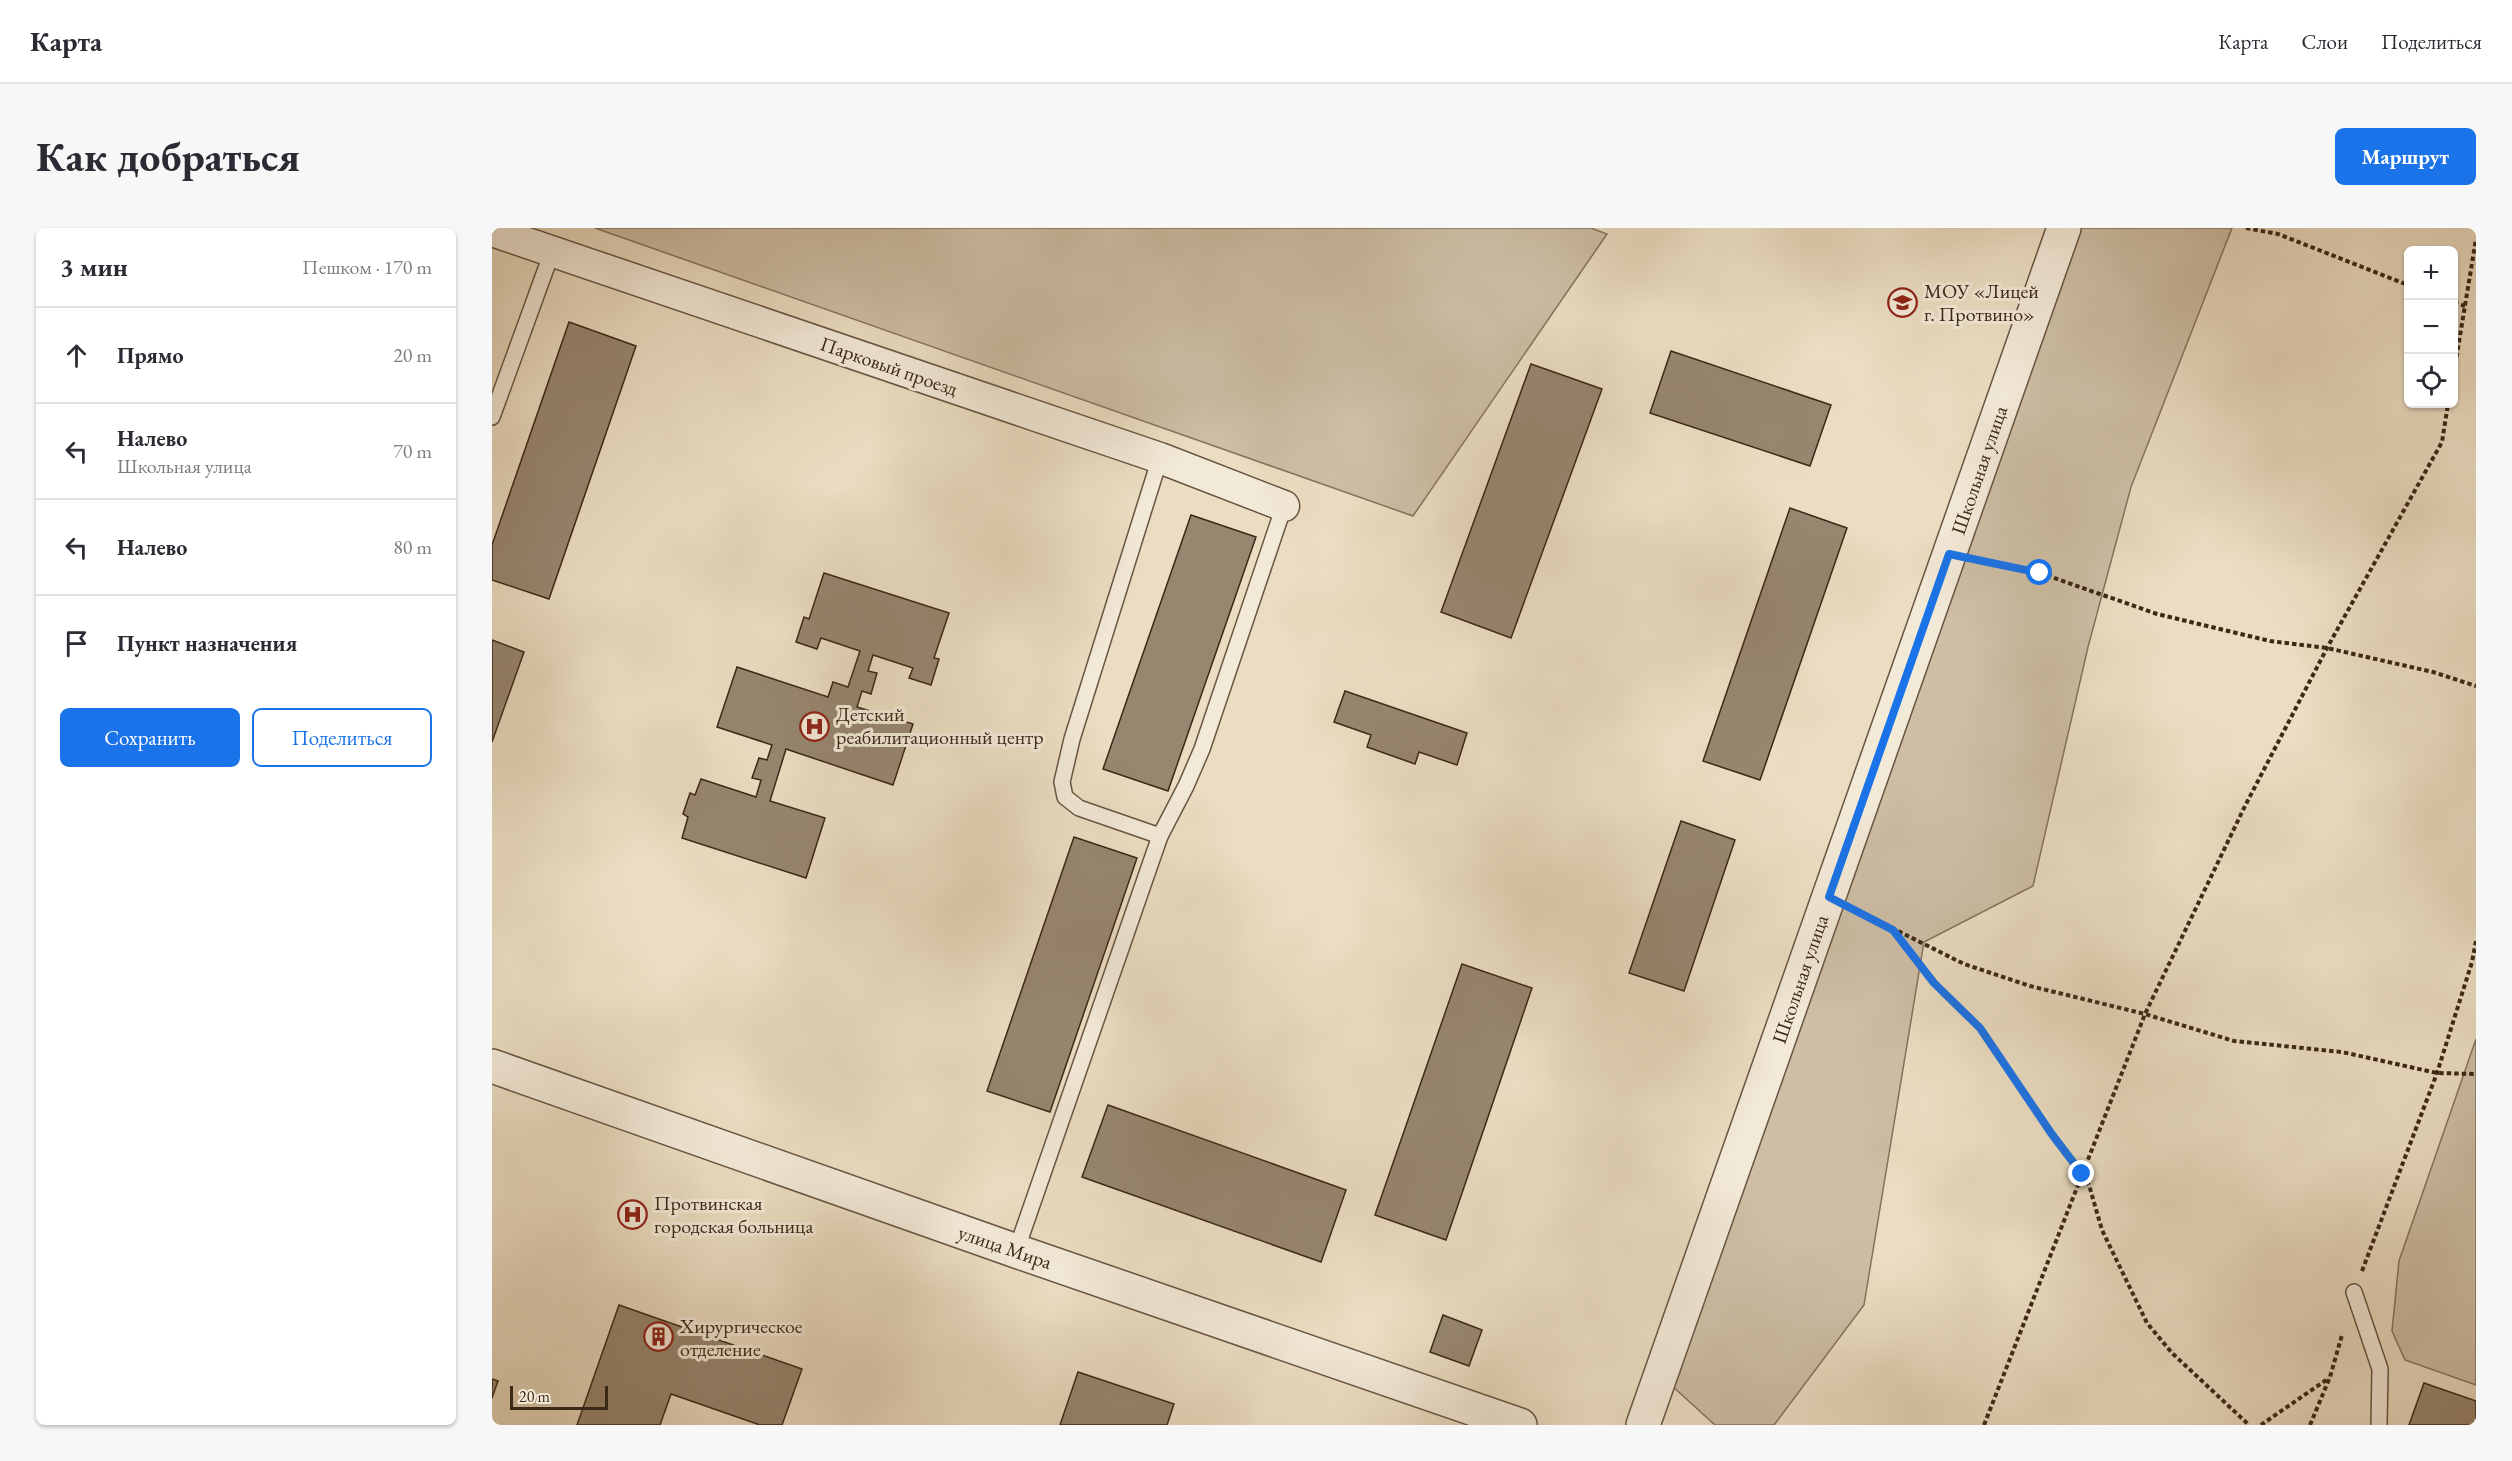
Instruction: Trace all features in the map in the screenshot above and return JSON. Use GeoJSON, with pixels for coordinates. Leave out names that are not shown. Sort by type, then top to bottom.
{"type":"FeatureCollection","features":[{"type":"Feature","properties":{"kind":"street","name":"Школьная улица"},"geometry":{"type":"LineString","coordinates":[[1643,1425],[2064,228]]}},
{"type":"Feature","properties":{"kind":"street","name":"Парковый проезд"},"geometry":{"type":"LineString","coordinates":[[492,231],[1160,458],[1284,506]]}},
{"type":"Feature","properties":{"kind":"street","name":"улица Мира"},"geometry":{"type":"LineString","coordinates":[[492,1066],[1016,1251],[1520,1425]]}},
{"type":"Feature","properties":{"kind":"lane"},"geometry":{"type":"LineString","coordinates":[[492,417],[552,252]]}},
{"type":"Feature","properties":{"kind":"lane"},"geometry":{"type":"LineString","coordinates":[[1160,458],[1072,739],[1062,782],[1065,796],[1079,808],[1160,836]]}},
{"type":"Feature","properties":{"kind":"lane"},"geometry":{"type":"LineString","coordinates":[[1016,1251],[1160,836],[1202,749],[1284,506]]}},
{"type":"Feature","properties":{"kind":"lane"},"geometry":{"type":"LineString","coordinates":[[2354,1292],[2380,1369],[2379,1425]]}},
{"type":"Feature","properties":{"kind":"path"},"geometry":{"type":"LineString","coordinates":[[2246,228],[2278,234],[2404,283]]}},
{"type":"Feature","properties":{"kind":"path"},"geometry":{"type":"LineString","coordinates":[[2457,354],[2476,239]]}},
{"type":"Feature","properties":{"kind":"path"},"geometry":{"type":"LineString","coordinates":[[2458,303],[2465,306]]}},
{"type":"Feature","properties":{"kind":"path"},"geometry":{"type":"LineString","coordinates":[[1984,1425],[2145,1014],[2245,806],[2326,648],[2442,442],[2447,408]]}},
{"type":"Feature","properties":{"kind":"path"},"geometry":{"type":"LineString","coordinates":[[1949,554],[2040,573],[2157,614],[2270,641],[2326,648],[2433,672],[2476,686]]}},
{"type":"Feature","properties":{"kind":"path"},"geometry":{"type":"LineString","coordinates":[[1829,897],[1964,964],[2030,986],[2145,1014],[2234,1041],[2342,1052],[2437,1073],[2476,1074]]}},
{"type":"Feature","properties":{"kind":"path"},"geometry":{"type":"LineString","coordinates":[[1893,930],[1934,983],[1980,1028],[2051,1133],[2082,1174],[2089,1185],[2102,1230],[2147,1323],[2172,1353],[2249,1425]]}},
{"type":"Feature","properties":{"kind":"path"},"geometry":{"type":"LineString","coordinates":[[2310,1425],[2330,1377],[2354,1292],[2437,1073],[2472,962],[2476,941]]}},
{"type":"Feature","properties":{"kind":"path"},"geometry":{"type":"LineString","coordinates":[[2261,1425],[2330,1377]]}},
{"type":"Feature","properties":{"kind":"shaded area"},"geometry":{"type":"Polygon","coordinates":[[[595,228],[1591,228],[1607,234],[1413,516],[595,228]]]}},
{"type":"Feature","properties":{"kind":"shaded area"},"geometry":{"type":"Polygon","coordinates":[[[2077,228],[2232,228],[2131,487],[2088,647],[2033,886],[1924,942],[1864,1305],[1774,1425],[1715,1425],[1670,1384],[2077,228]]]}},
{"type":"Feature","properties":{"kind":"shaded area"},"geometry":{"type":"Polygon","coordinates":[[[2476,1039],[2476,1385],[2405,1360],[2392,1331],[2399,1261],[2476,1039]]]}},
{"type":"Feature","properties":{"kind":"building"},"geometry":{"type":"Polygon","coordinates":[[[569,322],[636,346],[549,599],[492,580],[492,545],[569,322]]]}},
{"type":"Feature","properties":{"kind":"building"},"geometry":{"type":"Polygon","coordinates":[[[1671,351],[1831,405],[1810,466],[1650,413],[1671,351]]]}},
{"type":"Feature","properties":{"kind":"building"},"geometry":{"type":"Polygon","coordinates":[[[1531,364],[1602,389],[1511,638],[1441,612],[1531,364]]]}},
{"type":"Feature","properties":{"kind":"building"},"geometry":{"type":"Polygon","coordinates":[[[1790,508],[1847,528],[1760,780],[1703,761],[1790,508]]]}},
{"type":"Feature","properties":{"kind":"building"},"geometry":{"type":"Polygon","coordinates":[[[1191,515],[1256,537],[1168,791],[1103,769],[1191,515]]]}},
{"type":"Feature","properties":{"kind":"building","name":"Детский реабилитационный центр"},"geometry":{"type":"Polygon","coordinates":[[[824,573],[949,613],[934,658],[939,659],[931,685],[909,678],[913,668],[873,655],[868,671],[877,673],[871,694],[862,691],[857,707],[913,724],[893,785],[786,749],[770,801],[825,818],[806,878],[682,838],[688,817],[683,814],[690,793],[695,795],[701,779],[756,797],[761,780],[752,778],[759,758],[767,760],[772,745],[717,727],[737,667],[828,697],[833,682],[848,687],[860,651],[821,638],[817,649],[796,642],[804,617],[809,619],[824,573]]]}},
{"type":"Feature","properties":{"kind":"building"},"geometry":{"type":"Polygon","coordinates":[[[492,640],[524,652],[492,742],[492,640]]]}},
{"type":"Feature","properties":{"kind":"building"},"geometry":{"type":"Polygon","coordinates":[[[1345,691],[1467,733],[1457,765],[1419,752],[1415,764],[1367,747],[1371,735],[1334,722],[1345,691]]]}},
{"type":"Feature","properties":{"kind":"building"},"geometry":{"type":"Polygon","coordinates":[[[1681,821],[1735,840],[1684,991],[1629,973],[1681,821]]]}},
{"type":"Feature","properties":{"kind":"building"},"geometry":{"type":"Polygon","coordinates":[[[1074,837],[1137,858],[1050,1112],[987,1091],[1074,837]]]}},
{"type":"Feature","properties":{"kind":"building"},"geometry":{"type":"Polygon","coordinates":[[[1462,964],[1532,988],[1446,1240],[1375,1215],[1462,964]]]}},
{"type":"Feature","properties":{"kind":"building"},"geometry":{"type":"Polygon","coordinates":[[[1108,1105],[1346,1190],[1321,1262],[1082,1177],[1108,1105]]]}},
{"type":"Feature","properties":{"kind":"building","name":"Хирургическое отделение"},"geometry":{"type":"Polygon","coordinates":[[[619,1305],[802,1369],[782,1425],[760,1425],[671,1394],[660,1425],[577,1425],[619,1305]]]}},
{"type":"Feature","properties":{"kind":"building"},"geometry":{"type":"Polygon","coordinates":[[[1443,1315],[1482,1330],[1469,1366],[1430,1352],[1443,1315]]]}},
{"type":"Feature","properties":{"kind":"building"},"geometry":{"type":"Polygon","coordinates":[[[1078,1372],[1174,1404],[1167,1425],[1060,1425],[1078,1372]]]}},
{"type":"Feature","properties":{"kind":"building"},"geometry":{"type":"Polygon","coordinates":[[[492,1379],[498,1381],[492,1398],[492,1379]]]}},
{"type":"Feature","properties":{"kind":"building"},"geometry":{"type":"Polygon","coordinates":[[[2424,1383],[2476,1401],[2476,1425],[2409,1425],[2424,1383]]]}},
{"type":"Feature","properties":{"kind":"place","name":"МОУ «Лицей г. Протвино»"},"geometry":{"type":"Point","coordinates":[1903,302]}},
{"type":"Feature","properties":{"kind":"place","name":"Детский реабилитационный центр"},"geometry":{"type":"Point","coordinates":[815,726]}},
{"type":"Feature","properties":{"kind":"place","name":"Протвинская городская больница"},"geometry":{"type":"Point","coordinates":[633,1214]}},
{"type":"Feature","properties":{"kind":"place","name":"Хирургическое отделение"},"geometry":{"type":"Point","coordinates":[659,1337]}},
{"type":"Feature","properties":{"kind":"route"},"geometry":{"type":"LineString","coordinates":[[2040,573],[1949,554],[1829,897],[1893,930],[1934,983],[1980,1028],[2051,1133],[2082,1174]]}}]}
